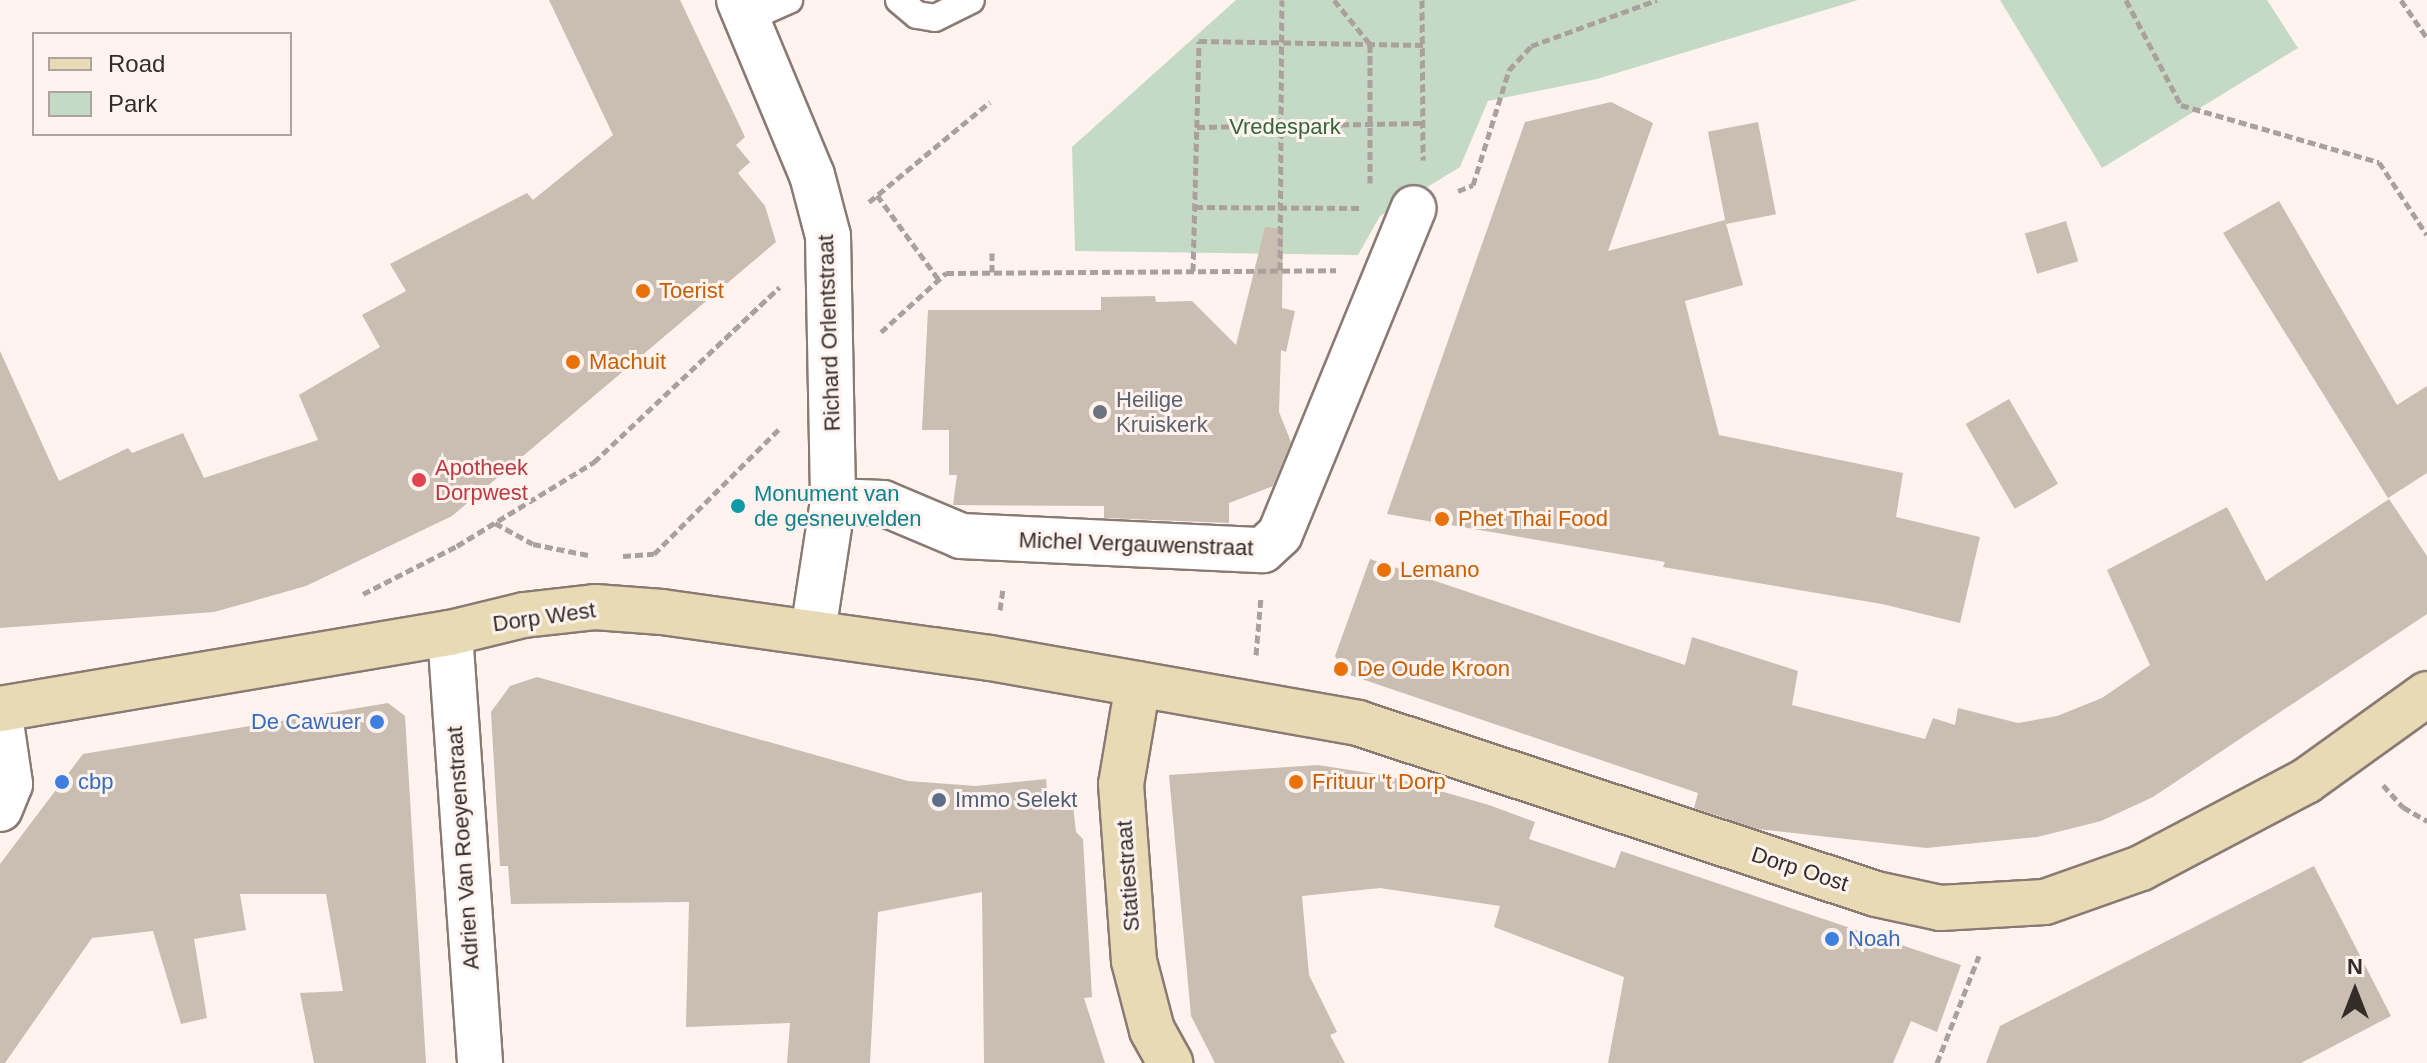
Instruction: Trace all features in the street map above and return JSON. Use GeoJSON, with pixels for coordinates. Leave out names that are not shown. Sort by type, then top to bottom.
{"type":"FeatureCollection","features":[{"type":"Feature","properties":{"kind":"main road","name":"Dorp West"},"geometry":{"type":"LineString","coordinates":[[0,709],[450,633],[524,615],[595,607],[813,632],[1138,684]]}},
{"type":"Feature","properties":{"kind":"main road","name":"Dorp Oost"},"geometry":{"type":"LineString","coordinates":[[1138,684],[1244,707],[1358,723],[1876,894],[1940,908],[2045,902],[2117,879],[2352,752],[2427,694]]}},
{"type":"Feature","properties":{"kind":"main road","name":"Statiestraat"},"geometry":{"type":"LineString","coordinates":[[1138,684],[1121,784],[1134,961],[1152,1030],[1170,1063]]}},
{"type":"Feature","properties":{"kind":"street","name":"Richard Orlentstraat"},"geometry":{"type":"LineString","coordinates":[[743,9],[812,175],[828,236],[833,501],[813,632]]}},
{"type":"Feature","properties":{"kind":"street","name":"Michel Vergauwenstraat"},"geometry":{"type":"LineString","coordinates":[[833,501],[883,503],[961,536],[1263,550],[1280,534],[1414,208]]}},
{"type":"Feature","properties":{"kind":"street","name":"Adrien Van Roeyenstraat"},"geometry":{"type":"LineString","coordinates":[[450,633],[480,1063]]}},
{"type":"Feature","properties":{"kind":"street"},"geometry":{"type":"LineString","coordinates":[[0,716],[10,784],[0,809]]}},
{"type":"Feature","properties":{"kind":"lane"},"geometry":{"type":"LineString","coordinates":[[743,9],[789,0]]}},
{"type":"Feature","properties":{"kind":"lane"},"geometry":{"type":"LineString","coordinates":[[899,0],[917,15],[935,18],[971,0]]}},
{"type":"Feature","properties":{"kind":"path"},"geometry":{"type":"LineString","coordinates":[[1280,270],[1282,0]]}},
{"type":"Feature","properties":{"kind":"path"},"geometry":{"type":"LineString","coordinates":[[1195,207],[1369,208],[1370,44],[1334,0]]}},
{"type":"Feature","properties":{"kind":"path"},"geometry":{"type":"LineString","coordinates":[[1414,208],[1423,175],[1422,0]]}},
{"type":"Feature","properties":{"kind":"path"},"geometry":{"type":"LineString","coordinates":[[1414,208],[1473,185],[1509,70],[1531,46],[1657,0]]}},
{"type":"Feature","properties":{"kind":"path"},"geometry":{"type":"LineString","coordinates":[[2126,0],[2181,105],[2379,162],[2427,235]]}},
{"type":"Feature","properties":{"kind":"path"},"geometry":{"type":"LineString","coordinates":[[2401,0],[2427,38]]}},
{"type":"Feature","properties":{"kind":"path"},"geometry":{"type":"LineString","coordinates":[[1193,271],[1199,41],[1424,45]]}},
{"type":"Feature","properties":{"kind":"path"},"geometry":{"type":"LineString","coordinates":[[859,211],[990,102]]}},
{"type":"Feature","properties":{"kind":"path"},"geometry":{"type":"LineString","coordinates":[[1197,127],[1423,123]]}},
{"type":"Feature","properties":{"kind":"path"},"geometry":{"type":"LineString","coordinates":[[877,195],[939,280]]}},
{"type":"Feature","properties":{"kind":"path"},"geometry":{"type":"LineString","coordinates":[[992,253],[992,272]]}},
{"type":"Feature","properties":{"kind":"path"},"geometry":{"type":"LineString","coordinates":[[495,523],[533,544],[602,557],[654,554],[833,375],[946,273],[1342,270],[1381,288]]}},
{"type":"Feature","properties":{"kind":"path"},"geometry":{"type":"LineString","coordinates":[[342,650],[334,610],[495,523],[594,462],[790,278]]}},
{"type":"Feature","properties":{"kind":"path"},"geometry":{"type":"LineString","coordinates":[[990,658],[1008,539]]}},
{"type":"Feature","properties":{"kind":"path"},"geometry":{"type":"LineString","coordinates":[[1244,707],[1260,641],[1263,550]]}},
{"type":"Feature","properties":{"kind":"path"},"geometry":{"type":"LineString","coordinates":[[595,607],[602,557]]}},
{"type":"Feature","properties":{"kind":"path"},"geometry":{"type":"LineString","coordinates":[[2352,752],[2403,807],[2427,821]]}},
{"type":"Feature","properties":{"kind":"path"},"geometry":{"type":"LineString","coordinates":[[1937,1063],[1999,904]]}},
{"type":"Feature","properties":{"kind":"green space","name":"Vredespark"},"geometry":{"type":"Polygon","coordinates":[[[1236,0],[1858,0],[1597,79],[1488,101],[1460,167],[1380,216],[1358,255],[1075,251],[1072,147],[1236,0]]]}},
{"type":"Feature","properties":{"kind":"green space"},"geometry":{"type":"Polygon","coordinates":[[[2000,0],[2267,0],[2298,48],[2102,168],[2000,0]]]}},
{"type":"Feature","properties":{"kind":"building"},"geometry":{"type":"Polygon","coordinates":[[[549,0],[680,0],[745,137],[736,145],[750,162],[738,173],[765,206],[776,242],[452,516],[306,586],[214,612],[0,628],[0,351],[59,481],[128,448],[132,453],[183,433],[204,478],[318,440],[299,395],[380,347],[362,315],[406,291],[390,264],[527,193],[533,200],[613,135],[549,0]]]}},
{"type":"Feature","properties":{"kind":"building"},"geometry":{"type":"Polygon","coordinates":[[[1611,102],[1653,123],[1608,251],[1725,220],[1743,285],[1685,301],[1719,435],[1903,473],[1896,517],[1980,537],[1960,623],[1882,604],[1663,567],[1665,562],[1387,514],[1525,122],[1611,102]]]}},
{"type":"Feature","properties":{"kind":"building"},"geometry":{"type":"Polygon","coordinates":[[[1758,122],[1776,214],[1726,224],[1708,132],[1758,122]]]}},
{"type":"Feature","properties":{"kind":"building"},"geometry":{"type":"Polygon","coordinates":[[[2279,201],[2397,405],[2427,386],[2427,473],[2388,498],[2223,233],[2279,201]]]}},
{"type":"Feature","properties":{"kind":"building"},"geometry":{"type":"Polygon","coordinates":[[[2066,221],[2078,261],[2037,274],[2025,234],[2066,221]]]}},
{"type":"Feature","properties":{"kind":"building","name":"Heilige Kruiskerk"},"geometry":{"type":"Polygon","coordinates":[[[1265,227],[1283,229],[1282,308],[1295,311],[1286,352],[1281,350],[1279,412],[1291,442],[1273,486],[1229,503],[1229,523],[1104,518],[1104,506],[953,505],[957,475],[949,475],[949,430],[922,430],[928,310],[1101,310],[1101,297],[1155,296],[1156,302],[1192,301],[1236,345],[1265,227]]]}},
{"type":"Feature","properties":{"kind":"building"},"geometry":{"type":"Polygon","coordinates":[[[2009,399],[2058,484],[2015,509],[1966,424],[2009,399]]]}},
{"type":"Feature","properties":{"kind":"building"},"geometry":{"type":"Polygon","coordinates":[[[2389,499],[2427,556],[2427,614],[2153,797],[2101,821],[2037,837],[1926,848],[1758,829],[1694,808],[1698,793],[1344,673],[1335,656],[1370,559],[1685,665],[1692,637],[1798,671],[1792,705],[1925,739],[1933,718],[1955,725],[1958,708],[2018,723],[2057,716],[2102,698],[2150,665],[2107,570],[2227,507],[2266,581],[2389,499]]]}},
{"type":"Feature","properties":{"kind":"building"},"geometry":{"type":"Polygon","coordinates":[[[537,677],[908,781],[976,786],[1046,779],[1049,808],[1073,805],[1076,832],[1083,839],[1092,997],[1084,998],[1105,1063],[984,1063],[982,892],[878,912],[870,1063],[787,1063],[790,1023],[686,1027],[689,902],[511,904],[508,866],[500,866],[491,712],[510,686],[537,677]]]}},
{"type":"Feature","properties":{"kind":"building"},"geometry":{"type":"Polygon","coordinates":[[[388,703],[405,716],[426,1063],[314,1063],[300,993],[343,991],[326,894],[240,894],[246,930],[194,939],[207,1018],[181,1024],[153,931],[92,938],[5,1063],[0,1063],[0,864],[83,754],[388,703]]]}},
{"type":"Feature","properties":{"kind":"building"},"geometry":{"type":"Polygon","coordinates":[[[1318,765],[1388,776],[1489,805],[1535,822],[1529,839],[1615,868],[1621,851],[1961,965],[1937,1032],[1911,1021],[1893,1063],[1608,1063],[1624,977],[1494,927],[1500,906],[1380,888],[1302,896],[1309,975],[1337,1032],[1330,1035],[1345,1063],[1215,1063],[1191,1016],[1169,775],[1318,765]]]}},
{"type":"Feature","properties":{"kind":"building"},"geometry":{"type":"Polygon","coordinates":[[[2314,866],[2391,1016],[2301,1063],[1986,1063],[2000,1026],[2314,866]]]}},
{"type":"Feature","properties":{"kind":"place","name":"Toerist"},"geometry":{"type":"Point","coordinates":[643,291]}},
{"type":"Feature","properties":{"kind":"place","name":"Machuit"},"geometry":{"type":"Point","coordinates":[573,362]}},
{"type":"Feature","properties":{"kind":"place","name":"Heilige Kruiskerk"},"geometry":{"type":"Point","coordinates":[1100,412]}},
{"type":"Feature","properties":{"kind":"place","name":"Apotheek Dorpwest"},"geometry":{"type":"Point","coordinates":[419,480]}},
{"type":"Feature","properties":{"kind":"place","name":"Monument van de gesneuvelden"},"geometry":{"type":"Point","coordinates":[738,506]}},
{"type":"Feature","properties":{"kind":"place","name":"Phet Thai Food"},"geometry":{"type":"Point","coordinates":[1442,519]}},
{"type":"Feature","properties":{"kind":"place","name":"Lemano"},"geometry":{"type":"Point","coordinates":[1384,570]}},
{"type":"Feature","properties":{"kind":"place","name":"De Oude Kroon"},"geometry":{"type":"Point","coordinates":[1341,669]}},
{"type":"Feature","properties":{"kind":"place","name":"De Cawuer"},"geometry":{"type":"Point","coordinates":[377,722]}},
{"type":"Feature","properties":{"kind":"place","name":"cbp"},"geometry":{"type":"Point","coordinates":[62,782]}},
{"type":"Feature","properties":{"kind":"place","name":"Frituur 't Dorp"},"geometry":{"type":"Point","coordinates":[1296,782]}},
{"type":"Feature","properties":{"kind":"place","name":"Immo Selekt"},"geometry":{"type":"Point","coordinates":[939,800]}},
{"type":"Feature","properties":{"kind":"place","name":"Noah"},"geometry":{"type":"Point","coordinates":[1832,939]}}]}
